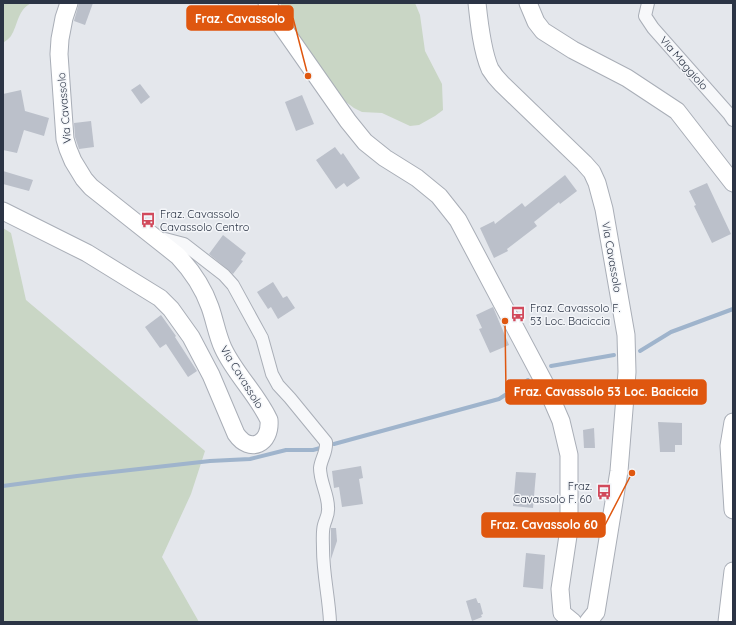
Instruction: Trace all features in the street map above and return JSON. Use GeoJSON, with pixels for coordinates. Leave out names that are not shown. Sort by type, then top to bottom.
{"type":"FeatureCollection","features":[{"type":"Feature","properties":{"kind":"main road","name":"Via Cavassolo"},"geometry":{"type":"LineString","coordinates":[[3,211],[88,253],[160,298],[171,309],[191,337],[211,375],[236,434],[240,439],[250,444],[259,444],[263,441],[269,430],[269,420],[223,348],[215,327],[210,307],[201,285],[190,268],[178,256],[91,187],[78,171],[68,149],[65,139],[59,54],[62,25],[69,3]]}},
{"type":"Feature","properties":{"kind":"main road"},"geometry":{"type":"LineString","coordinates":[[267,3],[348,121],[365,142],[385,158],[417,178],[439,196],[458,220],[547,389],[561,421],[569,455],[569,529],[560,589],[562,612],[573,622]]}},
{"type":"Feature","properties":{"kind":"main road","name":"Via Cavassolo"},"geometry":{"type":"LineString","coordinates":[[477,3],[480,28],[486,56],[493,74],[592,172],[597,182],[604,209],[626,335],[627,372],[619,471],[598,606],[596,612],[588,622]]}},
{"type":"Feature","properties":{"kind":"main road"},"geometry":{"type":"LineString","coordinates":[[528,3],[536,22],[543,30],[573,50],[627,78],[677,111],[733,183]]}},
{"type":"Feature","properties":{"kind":"main road"},"geometry":{"type":"LineString","coordinates":[[733,422],[729,446],[733,510]]}},
{"type":"Feature","properties":{"kind":"main road"},"geometry":{"type":"LineString","coordinates":[[727,622],[733,572]]}},
{"type":"Feature","properties":{"kind":"street","name":"Via Maggiolo"},"geometry":{"type":"LineString","coordinates":[[648,3],[645,16],[653,28],[730,114],[733,120]]}},
{"type":"Feature","properties":{"kind":"street"},"geometry":{"type":"LineString","coordinates":[[160,242],[165,239],[184,244],[224,276],[232,285],[262,338],[272,374],[278,384],[326,442],[327,448],[320,467],[328,505],[328,515],[324,525],[323,552],[324,580],[330,622]]}},
{"type":"Feature","properties":{"kind":"green space"},"geometry":{"type":"Polygon","coordinates":[[[3,3],[32,3],[27,5],[21,13],[11,36],[3,43],[3,3]]]}},
{"type":"Feature","properties":{"kind":"green space"},"geometry":{"type":"Polygon","coordinates":[[[280,3],[415,3],[420,15],[425,51],[442,84],[443,110],[419,125],[410,126],[382,113],[362,112],[354,108],[346,102],[292,28],[280,3]]]}},
{"type":"Feature","properties":{"kind":"green space"},"geometry":{"type":"Polygon","coordinates":[[[3,228],[11,233],[26,300],[205,451],[191,494],[162,557],[199,622],[3,622],[3,228]]]}},
{"type":"Feature","properties":{"kind":"building"},"geometry":{"type":"Polygon","coordinates":[[[79,3],[93,3],[85,25],[74,21],[79,3]]]}},
{"type":"Feature","properties":{"kind":"building"},"geometry":{"type":"Polygon","coordinates":[[[140,84],[150,97],[141,104],[131,90],[140,84]]]}},
{"type":"Feature","properties":{"kind":"building"},"geometry":{"type":"Polygon","coordinates":[[[21,90],[25,111],[49,118],[44,136],[24,130],[17,153],[3,150],[3,94],[21,90]]]}},
{"type":"Feature","properties":{"kind":"building"},"geometry":{"type":"Polygon","coordinates":[[[302,95],[314,124],[296,131],[285,102],[302,95]]]}},
{"type":"Feature","properties":{"kind":"building"},"geometry":{"type":"Polygon","coordinates":[[[91,121],[94,147],[79,149],[75,137],[74,123],[91,121]]]}},
{"type":"Feature","properties":{"kind":"building"},"geometry":{"type":"Polygon","coordinates":[[[335,147],[341,155],[343,153],[360,178],[347,187],[344,183],[336,189],[316,160],[335,147]]]}},
{"type":"Feature","properties":{"kind":"building"},"geometry":{"type":"Polygon","coordinates":[[[3,171],[33,180],[29,191],[3,184],[3,171]]]}},
{"type":"Feature","properties":{"kind":"building"},"geometry":{"type":"Polygon","coordinates":[[[565,175],[577,191],[560,204],[559,202],[534,222],[537,226],[507,249],[508,251],[494,258],[480,228],[494,221],[495,224],[522,203],[525,207],[565,175]]]}},
{"type":"Feature","properties":{"kind":"building"},"geometry":{"type":"Polygon","coordinates":[[[707,183],[731,234],[712,243],[694,206],[696,205],[689,191],[707,183]]]}},
{"type":"Feature","properties":{"kind":"building"},"geometry":{"type":"Polygon","coordinates":[[[223,235],[246,253],[241,260],[243,261],[233,274],[209,254],[223,235]]]}},
{"type":"Feature","properties":{"kind":"building"},"geometry":{"type":"Polygon","coordinates":[[[273,282],[283,298],[287,296],[295,308],[278,319],[271,307],[268,309],[257,292],[273,282]]]}},
{"type":"Feature","properties":{"kind":"building"},"geometry":{"type":"Polygon","coordinates":[[[493,307],[509,345],[490,353],[479,329],[482,328],[476,315],[493,307]]]}},
{"type":"Feature","properties":{"kind":"building"},"geometry":{"type":"Polygon","coordinates":[[[161,315],[176,336],[175,337],[197,371],[188,377],[166,344],[160,348],[145,327],[161,315]]]}},
{"type":"Feature","properties":{"kind":"building"},"geometry":{"type":"Polygon","coordinates":[[[658,422],[682,423],[682,445],[675,445],[675,452],[660,452],[658,422]]]}},
{"type":"Feature","properties":{"kind":"building"},"geometry":{"type":"Polygon","coordinates":[[[594,428],[595,448],[584,448],[583,430],[594,428]]]}},
{"type":"Feature","properties":{"kind":"building"},"geometry":{"type":"Polygon","coordinates":[[[361,466],[363,478],[359,479],[363,504],[342,507],[339,487],[334,488],[332,471],[361,466]]]}},
{"type":"Feature","properties":{"kind":"building"},"geometry":{"type":"Polygon","coordinates":[[[516,472],[536,473],[533,508],[513,506],[516,472]]]}},
{"type":"Feature","properties":{"kind":"building"},"geometry":{"type":"Polygon","coordinates":[[[331,528],[336,528],[337,541],[331,559],[331,528]]]}},
{"type":"Feature","properties":{"kind":"building"},"geometry":{"type":"Polygon","coordinates":[[[526,553],[545,555],[543,589],[523,587],[526,553]]]}},
{"type":"Feature","properties":{"kind":"building"},"geometry":{"type":"Polygon","coordinates":[[[476,598],[478,603],[480,603],[483,614],[481,615],[482,617],[472,621],[466,601],[476,598]]]}},
{"type":"Feature","properties":{"kind":"waterway"},"geometry":{"type":"LineString","coordinates":[[640,351],[671,332],[733,309]]}},
{"type":"Feature","properties":{"kind":"waterway"},"geometry":{"type":"LineString","coordinates":[[551,366],[614,355]]}},
{"type":"Feature","properties":{"kind":"waterway"},"geometry":{"type":"LineString","coordinates":[[334,444],[499,399],[528,380]]}},
{"type":"Feature","properties":{"kind":"waterway"},"geometry":{"type":"LineString","coordinates":[[3,486],[210,461],[250,459],[286,450],[313,450],[324,447]]}},
{"type":"Feature","properties":{"kind":"place","name":"Fraz. Cavassolo"},"geometry":{"type":"Point","coordinates":[308,76]}},
{"type":"Feature","properties":{"kind":"place","name":"Fraz. Cavassolo Cavassolo Centro"},"geometry":{"type":"Point","coordinates":[148,220]}},
{"type":"Feature","properties":{"kind":"place","name":"Fraz. Cavassolo F. 53 Loc. Baciccia"},"geometry":{"type":"Point","coordinates":[518,314]}},
{"type":"Feature","properties":{"kind":"place","name":"Fraz. Cavassolo 53 Loc. Baciccia"},"geometry":{"type":"Point","coordinates":[505,321]}},
{"type":"Feature","properties":{"kind":"place","name":"Fraz. Cavassolo 60"},"geometry":{"type":"Point","coordinates":[632,473]}},
{"type":"Feature","properties":{"kind":"place","name":"Fraz. Cavassolo F. 60"},"geometry":{"type":"Point","coordinates":[604,492]}}]}
